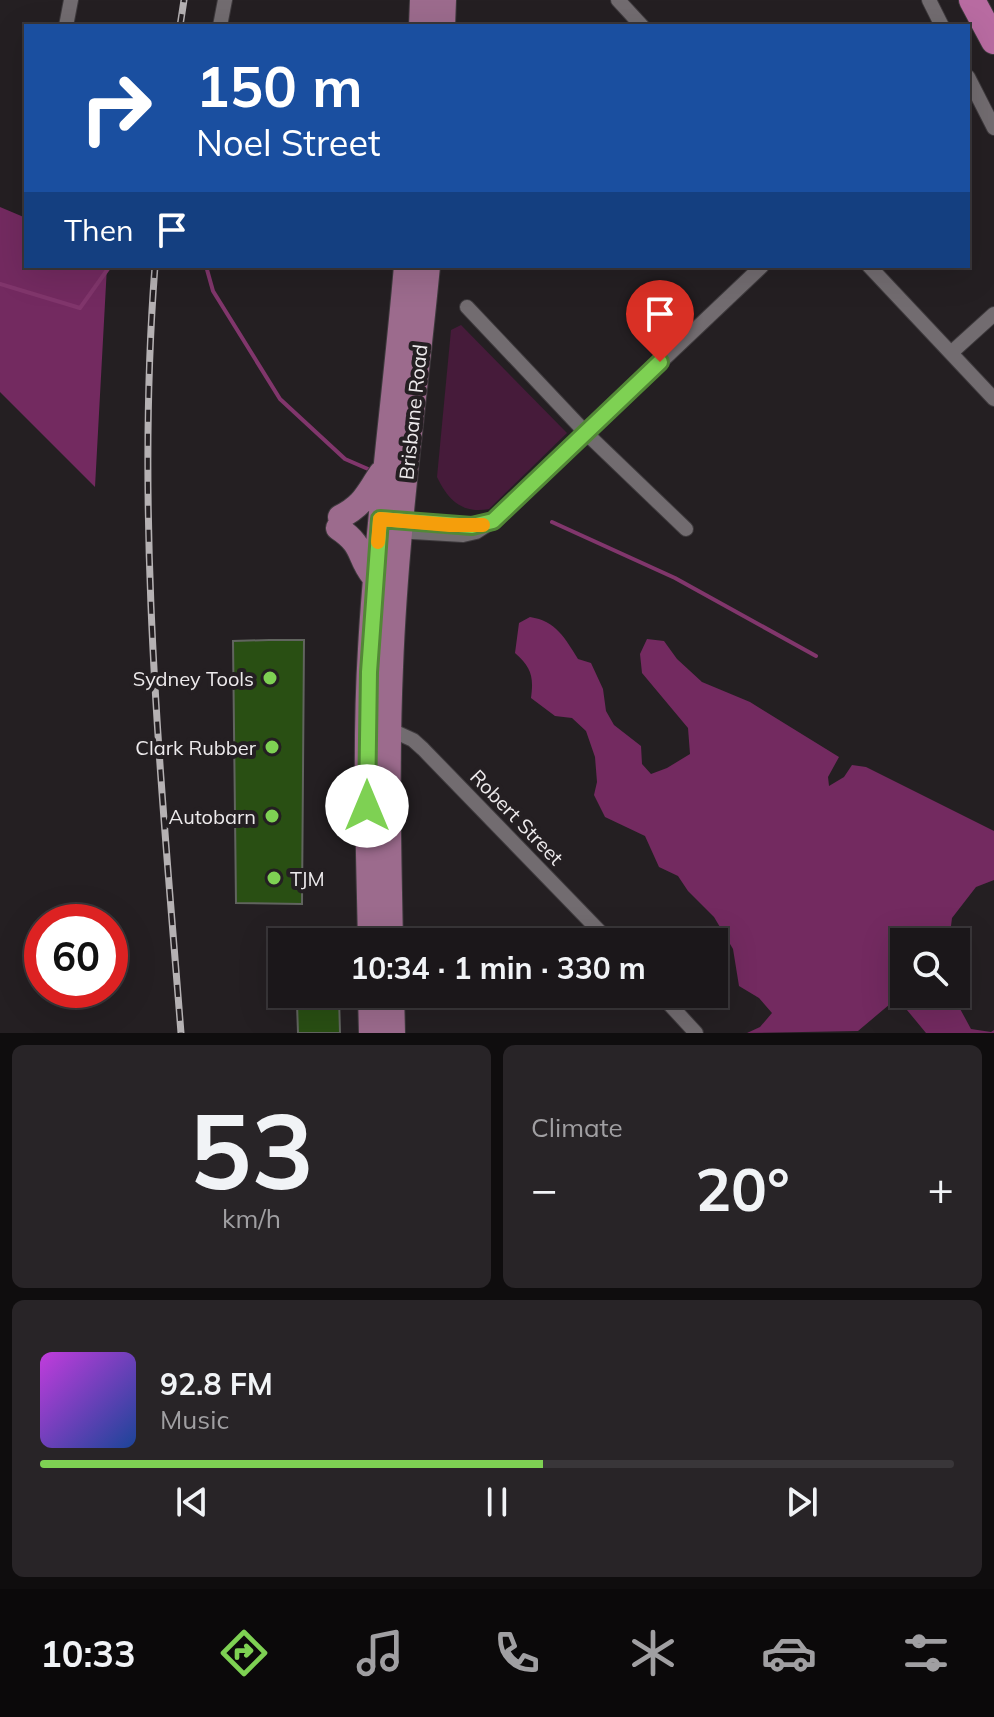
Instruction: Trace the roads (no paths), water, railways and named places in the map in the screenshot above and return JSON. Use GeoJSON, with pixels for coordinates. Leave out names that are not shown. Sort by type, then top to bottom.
{"type":"FeatureCollection","features":[{"type":"Feature","properties":{"kind":"highway"},"geometry":{"type":"LineString","coordinates":[[972,0],[994,41]]}},
{"type":"Feature","properties":{"kind":"main road"},"geometry":{"type":"LineString","coordinates":[[421,24],[422,0]]}},
{"type":"Feature","properties":{"kind":"main road"},"geometry":{"type":"LineString","coordinates":[[443,24],[444,0]]}},
{"type":"Feature","properties":{"kind":"main road","name":"Brisbane Road"},"geometry":{"type":"LineString","coordinates":[[391,928],[389,729],[394,606],[385,467],[406,268]]}},
{"type":"Feature","properties":{"kind":"main road","name":"Brisbane Road"},"geometry":{"type":"LineString","coordinates":[[370,928],[367,744],[375,578],[390,525],[428,268]]}},
{"type":"Feature","properties":{"kind":"main road"},"geometry":{"type":"LineString","coordinates":[[375,578],[367,568],[361,549],[339,522],[369,495],[385,467]]}},
{"type":"Feature","properties":{"kind":"main road"},"geometry":{"type":"LineString","coordinates":[[370,1008],[371,1033]]}},
{"type":"Feature","properties":{"kind":"main road"},"geometry":{"type":"LineString","coordinates":[[392,1008],[393,1033]]}},
{"type":"Feature","properties":{"kind":"street"},"geometry":{"type":"LineString","coordinates":[[66,24],[71,0]]}},
{"type":"Feature","properties":{"kind":"street"},"geometry":{"type":"LineString","coordinates":[[220,24],[225,0]]}},
{"type":"Feature","properties":{"kind":"street"},"geometry":{"type":"LineString","coordinates":[[618,0],[640,24]]}},
{"type":"Feature","properties":{"kind":"street"},"geometry":{"type":"LineString","coordinates":[[929,0],[941,24]]}},
{"type":"Feature","properties":{"kind":"street"},"geometry":{"type":"LineString","coordinates":[[970,81],[994,128]]}},
{"type":"Feature","properties":{"kind":"street"},"geometry":{"type":"LineString","coordinates":[[390,525],[486,524],[500,516],[760,268]]}},
{"type":"Feature","properties":{"kind":"street"},"geometry":{"type":"LineString","coordinates":[[871,268],[994,399]]}},
{"type":"Feature","properties":{"kind":"street"},"geometry":{"type":"LineString","coordinates":[[467,307],[586,433],[686,529]]}},
{"type":"Feature","properties":{"kind":"street"},"geometry":{"type":"LineString","coordinates":[[952,352],[994,314]]}},
{"type":"Feature","properties":{"kind":"street","name":"Robert Street"},"geometry":{"type":"LineString","coordinates":[[389,729],[413,740],[423,749],[596,928]]}},
{"type":"Feature","properties":{"kind":"street"},"geometry":{"type":"LineString","coordinates":[[673,1008],[696,1033]]}},
{"type":"Feature","properties":{"kind":"waterway"},"geometry":{"type":"LineString","coordinates":[[0,284],[80,308],[109,268]]}},
{"type":"Feature","properties":{"kind":"waterway"},"geometry":{"type":"LineString","coordinates":[[207,268],[213,291],[280,399],[345,459],[368,469]]}},
{"type":"Feature","properties":{"kind":"waterway"},"geometry":{"type":"LineString","coordinates":[[552,522],[675,578],[816,656]]}},
{"type":"Feature","properties":{"kind":"railway"},"geometry":{"type":"LineString","coordinates":[[180,24],[184,0]]}},
{"type":"Feature","properties":{"kind":"railway"},"geometry":{"type":"LineString","coordinates":[[155,268],[148,458],[149,554],[159,746],[181,1033]]}},
{"type":"Feature","properties":{"kind":"place","name":"Sydney Tools"},"geometry":{"type":"Point","coordinates":[270,678]}},
{"type":"Feature","properties":{"kind":"place","name":"Clark Rubber"},"geometry":{"type":"Point","coordinates":[272,747]}},
{"type":"Feature","properties":{"kind":"place","name":"Autobarn"},"geometry":{"type":"Point","coordinates":[272,816]}},
{"type":"Feature","properties":{"kind":"place","name":"TJM"},"geometry":{"type":"Point","coordinates":[274,878]}}]}
